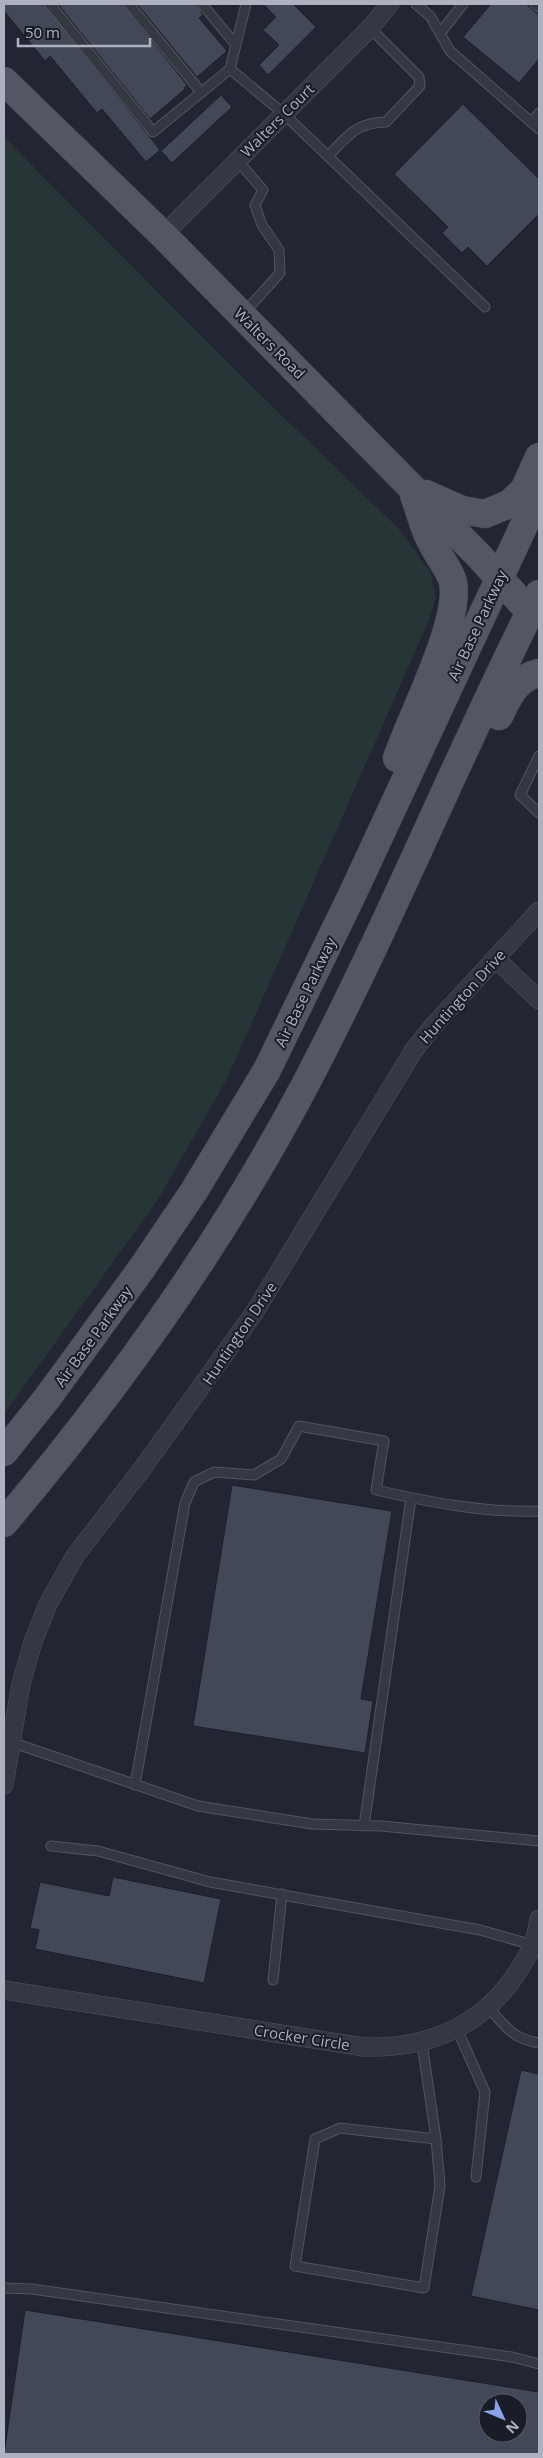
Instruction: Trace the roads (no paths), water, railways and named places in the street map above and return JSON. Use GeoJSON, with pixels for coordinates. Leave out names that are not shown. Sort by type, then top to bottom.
{"type":"FeatureCollection","features":[{"type":"Feature","properties":{"kind":"main road","name":"Walters Road"},"geometry":{"type":"LineString","coordinates":[[4,81],[163,235],[500,578],[535,603]]}},
{"type":"Feature","properties":{"kind":"main road"},"geometry":{"type":"LineString","coordinates":[[411,487],[462,510],[485,514],[509,504],[524,490],[539,457]]}},
{"type":"Feature","properties":{"kind":"main road"},"geometry":{"type":"LineString","coordinates":[[352,895],[404,738],[440,651],[452,607],[453,582],[446,564],[432,544],[411,487]]}},
{"type":"Feature","properties":{"kind":"main road","name":"Air Base Parkway"},"geometry":{"type":"LineString","coordinates":[[4,1452],[100,1327],[194,1191],[266,1070],[352,895],[539,493]]}},
{"type":"Feature","properties":{"kind":"main road"},"geometry":{"type":"LineString","coordinates":[[4,1523],[79,1431],[139,1352],[231,1214],[303,1088],[395,900],[535,603]]}},
{"type":"Feature","properties":{"kind":"main road"},"geometry":{"type":"LineString","coordinates":[[395,900],[458,800],[511,691],[519,682],[539,673]]}},
{"type":"Feature","properties":{"kind":"street","name":"Walters Court"},"geometry":{"type":"LineString","coordinates":[[163,235],[370,28],[390,4]]}},
{"type":"Feature","properties":{"kind":"street","name":"Huntington Drive"},"geometry":{"type":"LineString","coordinates":[[4,1785],[21,1684],[33,1642],[48,1604],[74,1556],[148,1461],[254,1313],[414,1050],[434,1025],[539,912]]}},
{"type":"Feature","properties":{"kind":"street"},"geometry":{"type":"LineString","coordinates":[[495,958],[539,1000]]}},
{"type":"Feature","properties":{"kind":"street","name":"Crocker Circle"},"geometry":{"type":"LineString","coordinates":[[4,1990],[364,2048],[393,2048],[422,2043],[458,2029],[489,2008],[510,1986],[533,1945],[539,1919]]}},
{"type":"Feature","properties":{"kind":"lane"},"geometry":{"type":"LineString","coordinates":[[50,4],[153,132],[230,69],[246,4]]}},
{"type":"Feature","properties":{"kind":"lane"},"geometry":{"type":"LineString","coordinates":[[128,4],[202,92]]}},
{"type":"Feature","properties":{"kind":"lane"},"geometry":{"type":"LineString","coordinates":[[202,4],[236,45]]}},
{"type":"Feature","properties":{"kind":"lane"},"geometry":{"type":"LineString","coordinates":[[416,4],[430,16],[441,32],[450,51],[539,129]]}},
{"type":"Feature","properties":{"kind":"lane"},"geometry":{"type":"LineString","coordinates":[[441,32],[463,4]]}},
{"type":"Feature","properties":{"kind":"lane"},"geometry":{"type":"LineString","coordinates":[[535,4],[539,7]]}},
{"type":"Feature","properties":{"kind":"lane"},"geometry":{"type":"LineString","coordinates":[[328,156],[351,133],[367,123],[386,122],[420,86],[419,77],[370,28]]}},
{"type":"Feature","properties":{"kind":"lane"},"geometry":{"type":"LineString","coordinates":[[230,69],[284,114],[485,307]]}},
{"type":"Feature","properties":{"kind":"lane"},"geometry":{"type":"LineString","coordinates":[[532,122],[539,114]]}},
{"type":"Feature","properties":{"kind":"lane"},"geometry":{"type":"LineString","coordinates":[[237,160],[263,190],[256,205],[262,224],[279,250],[280,273],[242,315]]}},
{"type":"Feature","properties":{"kind":"lane"},"geometry":{"type":"LineString","coordinates":[[539,756],[520,794],[539,813]]}},
{"type":"Feature","properties":{"kind":"lane"},"geometry":{"type":"LineString","coordinates":[[136,1785],[185,1503],[194,1482],[214,1472],[254,1475],[281,1459],[299,1426],[384,1442],[376,1490],[431,1502],[516,1512],[539,1510]]}},
{"type":"Feature","properties":{"kind":"lane"},"geometry":{"type":"LineString","coordinates":[[364,1826],[411,1498]]}},
{"type":"Feature","properties":{"kind":"lane"},"geometry":{"type":"LineString","coordinates":[[11,1742],[198,1806],[312,1824],[364,1826],[539,1841]]}},
{"type":"Feature","properties":{"kind":"lane"},"geometry":{"type":"LineString","coordinates":[[50,1846],[98,1851],[210,1882],[480,1930],[533,1945]]}},
{"type":"Feature","properties":{"kind":"lane"},"geometry":{"type":"LineString","coordinates":[[273,1980],[282,1894]]}},
{"type":"Feature","properties":{"kind":"lane"},"geometry":{"type":"LineString","coordinates":[[489,2008],[513,2034],[525,2040],[539,2042]]}},
{"type":"Feature","properties":{"kind":"lane"},"geometry":{"type":"LineString","coordinates":[[458,2029],[485,2092],[476,2177]]}},
{"type":"Feature","properties":{"kind":"lane"},"geometry":{"type":"LineString","coordinates":[[422,2043],[436,2139],[440,2186],[424,2288],[295,2266],[315,2139],[340,2128],[436,2139]]}},
{"type":"Feature","properties":{"kind":"lane"},"geometry":{"type":"LineString","coordinates":[[4,2288],[42,2290],[512,2357],[539,2364]]}}]}
